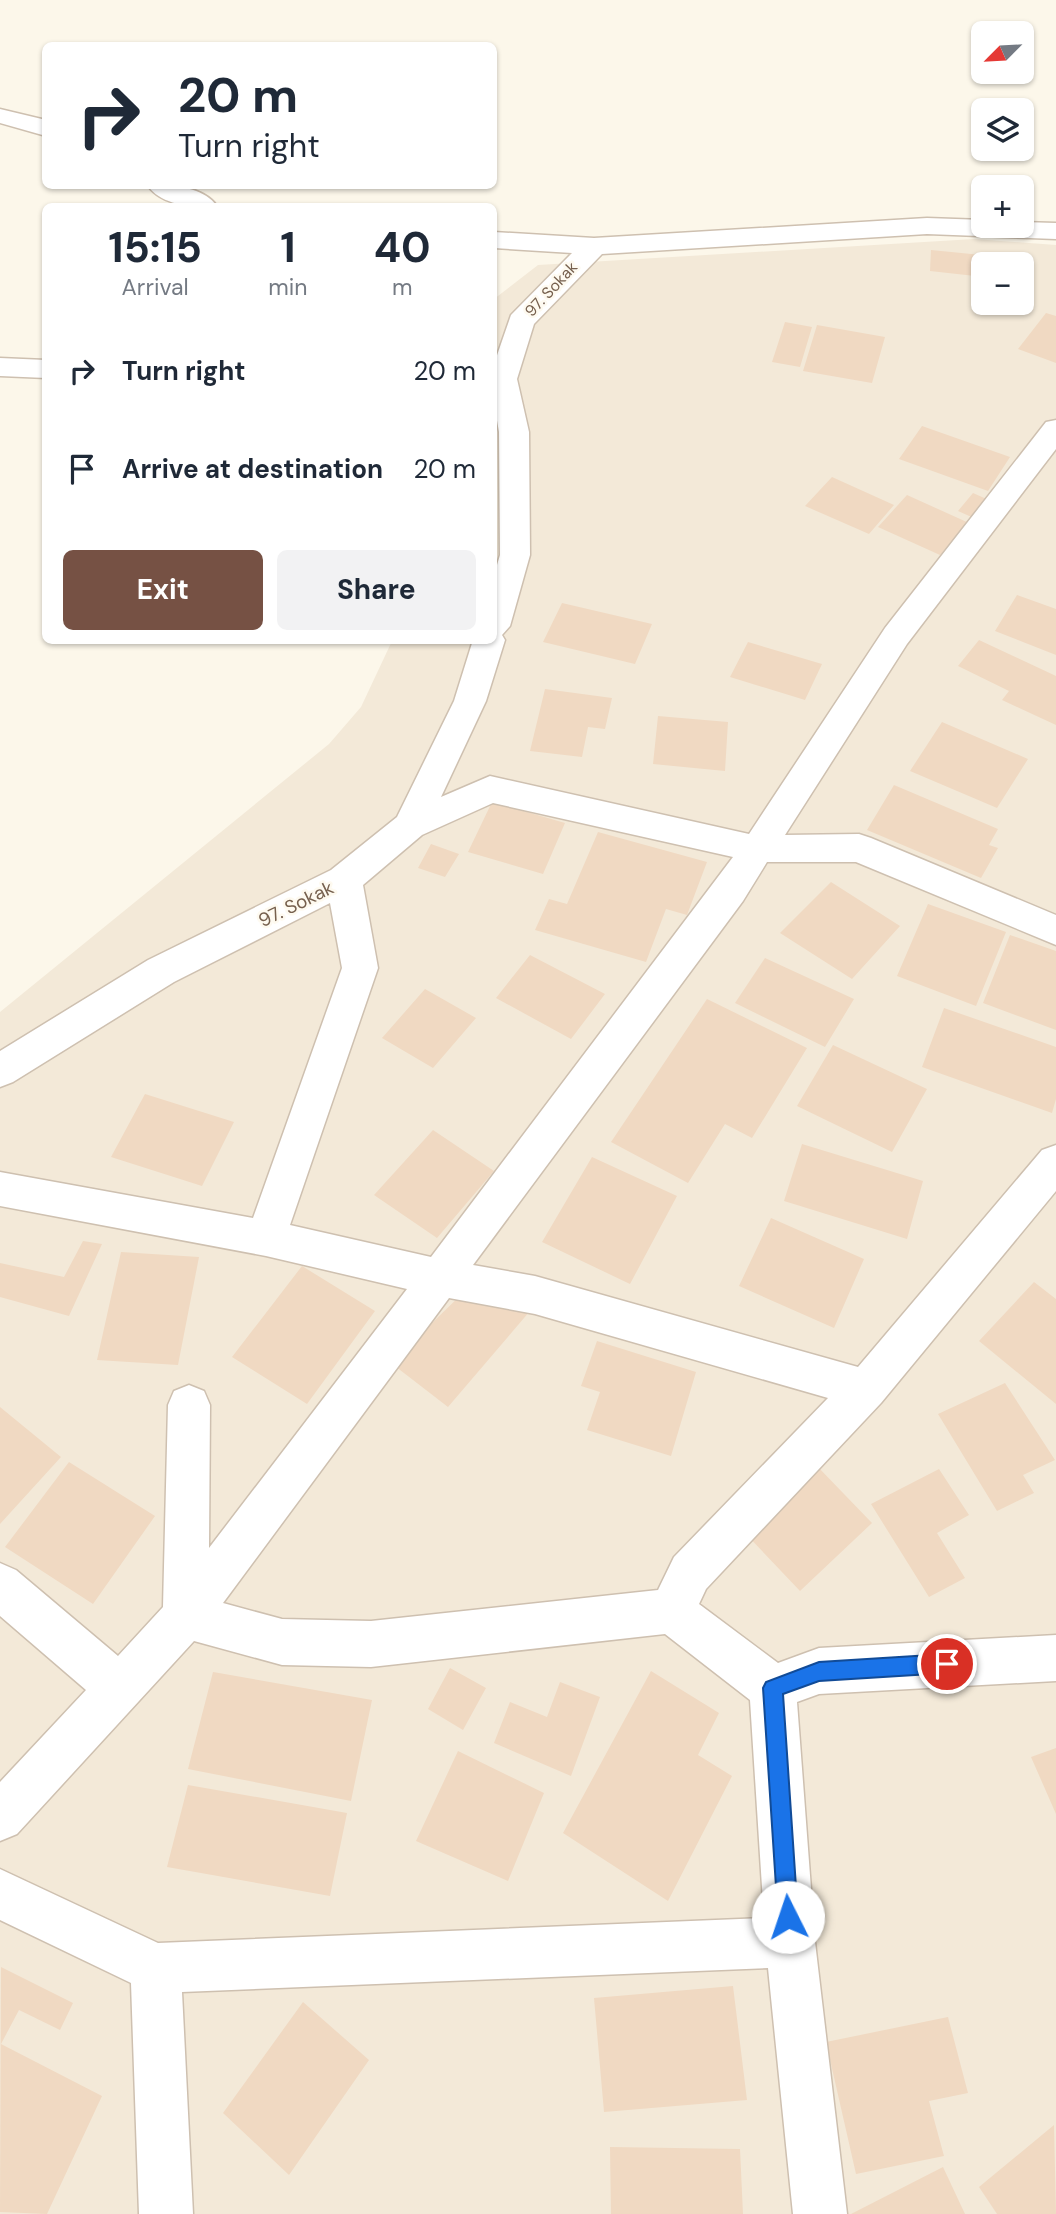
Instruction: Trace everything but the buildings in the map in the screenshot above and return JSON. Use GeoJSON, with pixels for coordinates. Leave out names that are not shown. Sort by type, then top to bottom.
{"type":"FeatureCollection","features":[{"type":"Feature","properties":{"kind":"street"},"geometry":{"type":"LineString","coordinates":[[0,116],[42,127]]}},
{"type":"Feature","properties":{"kind":"street"},"geometry":{"type":"LineString","coordinates":[[167,189],[198,203]]}},
{"type":"Feature","properties":{"kind":"street"},"geometry":{"type":"LineString","coordinates":[[497,240],[594,246],[928,226],[1056,231]]}},
{"type":"Feature","properties":{"kind":"street"},"geometry":{"type":"LineString","coordinates":[[497,254],[526,242]]}},
{"type":"Feature","properties":{"kind":"street","name":"97. Sokak"},"geometry":{"type":"LineString","coordinates":[[497,615],[515,555],[514,432],[503,379],[522,321],[594,246]]}},
{"type":"Feature","properties":{"kind":"street"},"geometry":{"type":"LineString","coordinates":[[0,367],[42,369]]}},
{"type":"Feature","properties":{"kind":"street"},"geometry":{"type":"LineString","coordinates":[[0,1817],[186,1616],[730,891],[896,636],[1056,429]]}},
{"type":"Feature","properties":{"kind":"street","name":"97. Sokak"},"geometry":{"type":"LineString","coordinates":[[0,1070],[160,971],[344,880],[410,826],[470,701],[488,644]]}},
{"type":"Feature","properties":{"kind":"street"},"geometry":{"type":"LineString","coordinates":[[410,826],[490,789],[757,849],[859,848],[1056,931]]}},
{"type":"Feature","properties":{"kind":"street"},"geometry":{"type":"LineString","coordinates":[[266,1238],[360,968],[344,880]]}},
{"type":"Feature","properties":{"kind":"street"},"geometry":{"type":"LineString","coordinates":[[671,1611],[690,1573],[866,1389],[1056,1162]]}},
{"type":"Feature","properties":{"kind":"street"},"geometry":{"type":"LineString","coordinates":[[0,1189],[266,1238],[440,1278],[535,1295],[866,1389]]}},
{"type":"Feature","properties":{"kind":"street"},"geometry":{"type":"LineString","coordinates":[[186,1616],[189,1405]]}},
{"type":"Feature","properties":{"kind":"street"},"geometry":{"type":"LineString","coordinates":[[0,1586],[120,1688]]}},
{"type":"Feature","properties":{"kind":"street"},"geometry":{"type":"LineString","coordinates":[[186,1616],[282,1642],[371,1644],[671,1611],[773,1688],[790,1942],[820,2214]]}},
{"type":"Feature","properties":{"kind":"street"},"geometry":{"type":"LineString","coordinates":[[773,1688],[819,1671],[1056,1657]]}},
{"type":"Feature","properties":{"kind":"street"},"geometry":{"type":"LineString","coordinates":[[0,1894],[156,1968],[790,1942]]}},
{"type":"Feature","properties":{"kind":"street"},"geometry":{"type":"LineString","coordinates":[[156,1968],[166,2214]]}},
{"type":"Feature","properties":{"kind":"shaded area"},"geometry":{"type":"Polygon","coordinates":[[[974,239],[1056,245],[1056,2214],[0,2214],[0,1012],[329,744],[361,707],[391,644],[497,644],[497,297],[538,265],[974,239]]]}},
{"type":"Feature","properties":{"kind":"route"},"geometry":{"type":"LineString","coordinates":[[788,1917],[773,1688],[819,1671],[947,1664]]}}]}
